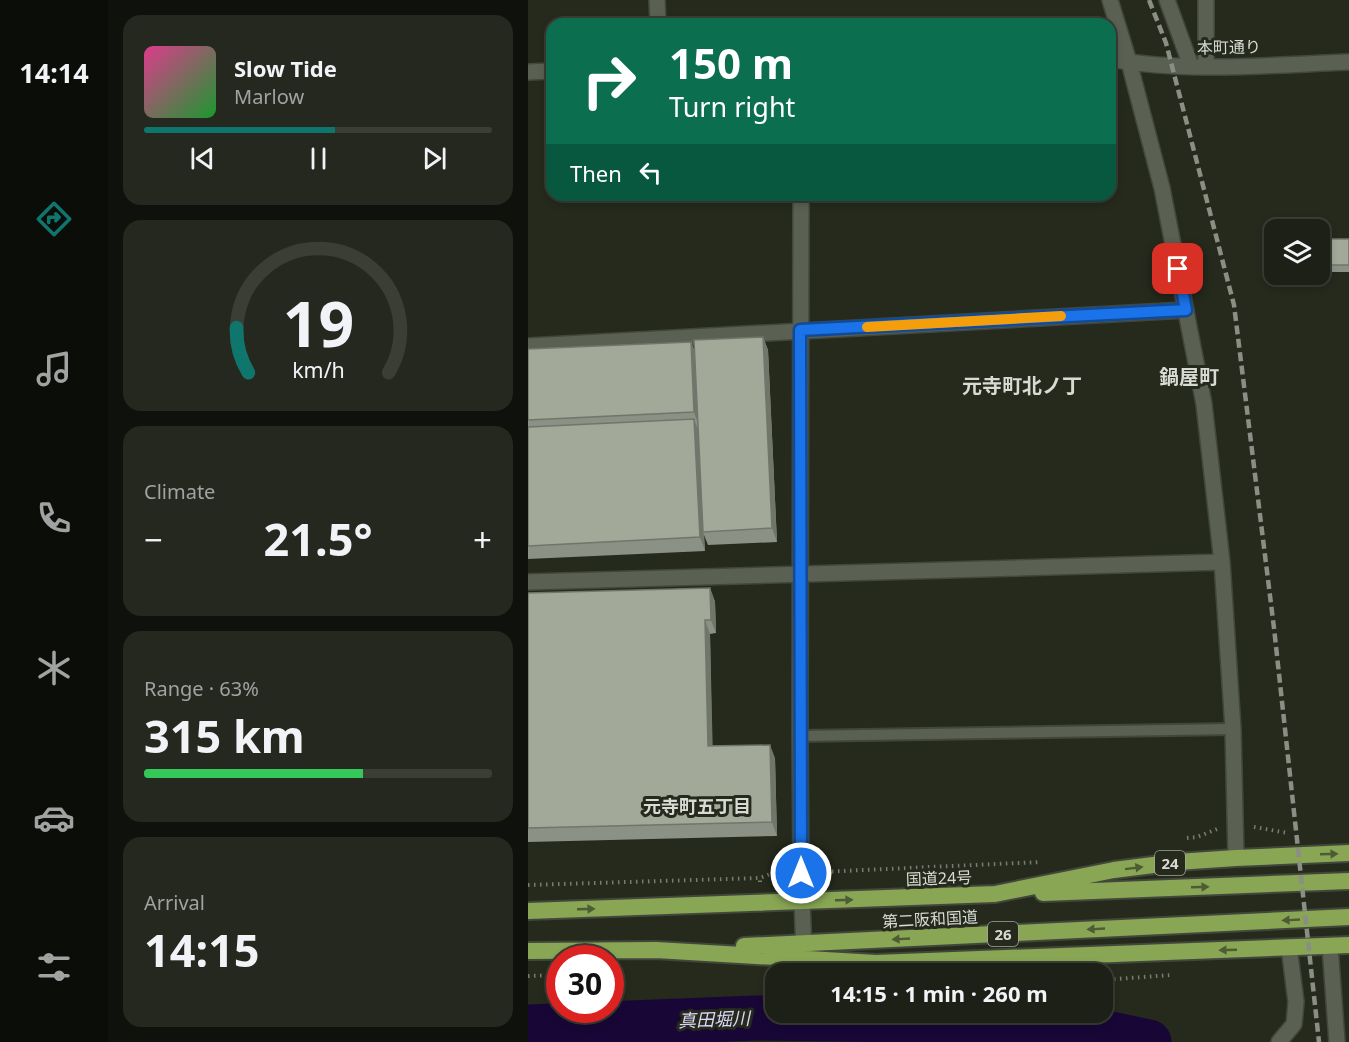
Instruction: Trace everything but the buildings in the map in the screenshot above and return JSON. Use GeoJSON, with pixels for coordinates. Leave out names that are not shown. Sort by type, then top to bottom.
{"type":"FeatureCollection","features":[{"type":"Feature","properties":{"kind":"highway","name":"国道24号"},"geometry":{"type":"LineString","coordinates":[[528,911],[994,894],[1114,870],[1177,862],[1349,853]]}},
{"type":"Feature","properties":{"kind":"highway","name":"第二阪和国道"},"geometry":{"type":"LineString","coordinates":[[994,894],[1349,881]]}},
{"type":"Feature","properties":{"kind":"highway","name":"第二阪和国道"},"geometry":{"type":"LineString","coordinates":[[803,951],[1349,917]]}},
{"type":"Feature","properties":{"kind":"highway"},"geometry":{"type":"LineString","coordinates":[[528,951],[803,951],[876,963],[1349,945]]}},
{"type":"Feature","properties":{"kind":"street"},"geometry":{"type":"LineString","coordinates":[[657,0],[658,18]]}},
{"type":"Feature","properties":{"kind":"street"},"geometry":{"type":"LineString","coordinates":[[1110,0],[1115,18]]}},
{"type":"Feature","properties":{"kind":"street"},"geometry":{"type":"LineString","coordinates":[[1167,0],[1198,67]]}},
{"type":"Feature","properties":{"kind":"street"},"geometry":{"type":"LineString","coordinates":[[1198,67],[1206,0]]}},
{"type":"Feature","properties":{"kind":"street"},"geometry":{"type":"LineString","coordinates":[[1116,20],[1162,188],[1204,404],[1222,562],[1233,729],[1236,858]]}},
{"type":"Feature","properties":{"kind":"street","name":"本町通り"},"geometry":{"type":"LineString","coordinates":[[1116,60],[1198,67],[1349,62]]}},
{"type":"Feature","properties":{"kind":"street"},"geometry":{"type":"LineString","coordinates":[[528,72],[546,71]]}},
{"type":"Feature","properties":{"kind":"street"},"geometry":{"type":"LineString","coordinates":[[801,201],[800,736],[803,951]]}},
{"type":"Feature","properties":{"kind":"street"},"geometry":{"type":"LineString","coordinates":[[528,346],[1186,310]]}},
{"type":"Feature","properties":{"kind":"street"},"geometry":{"type":"LineString","coordinates":[[528,582],[1222,562]]}},
{"type":"Feature","properties":{"kind":"street"},"geometry":{"type":"LineString","coordinates":[[1330,946],[1337,1042]]}},
{"type":"Feature","properties":{"kind":"street"},"geometry":{"type":"LineString","coordinates":[[1279,1042],[1294,1024],[1296,1002],[1289,947]]}},
{"type":"Feature","properties":{"kind":"lane"},"geometry":{"type":"LineString","coordinates":[[800,736],[1233,729]]}},
{"type":"Feature","properties":{"kind":"path"},"geometry":{"type":"LineString","coordinates":[[1178,840],[1197,837],[1217,829],[1258,827],[1299,833]]}},
{"type":"Feature","properties":{"kind":"path"},"geometry":{"type":"LineString","coordinates":[[528,885],[760,878],[770,874],[1050,861]]}},
{"type":"Feature","properties":{"kind":"path"},"geometry":{"type":"LineString","coordinates":[[760,878],[760,903]]}},
{"type":"Feature","properties":{"kind":"path"},"geometry":{"type":"LineString","coordinates":[[528,976],[546,975]]}},
{"type":"Feature","properties":{"kind":"waterway","name":"真田堀川"},"geometry":{"type":"LineString","coordinates":[[528,1027],[756,1018],[1053,1022],[1149,1042]]}},
{"type":"Feature","properties":{"kind":"railway"},"geometry":{"type":"LineString","coordinates":[[1149,0],[1166,43],[1234,305],[1274,628],[1319,1042]]}},
{"type":"Feature","properties":{"kind":"slow traffic"},"geometry":{"type":"LineString","coordinates":[[867,327],[1061,316]]}},
{"type":"Feature","properties":{"kind":"district","name":"鍋屋町"},"geometry":{"type":"Point","coordinates":[1189,376]}},
{"type":"Feature","properties":{"kind":"district","name":"元寺町北ノ丁"},"geometry":{"type":"Point","coordinates":[1022,385]}},
{"type":"Feature","properties":{"kind":"district","name":"元寺町五丁目"},"geometry":{"type":"Point","coordinates":[697,806]}},
{"type":"Feature","properties":{"kind":"route"},"geometry":{"type":"LineString","coordinates":[[801,873],[800,330],[1186,310],[1178,269]]}}]}
